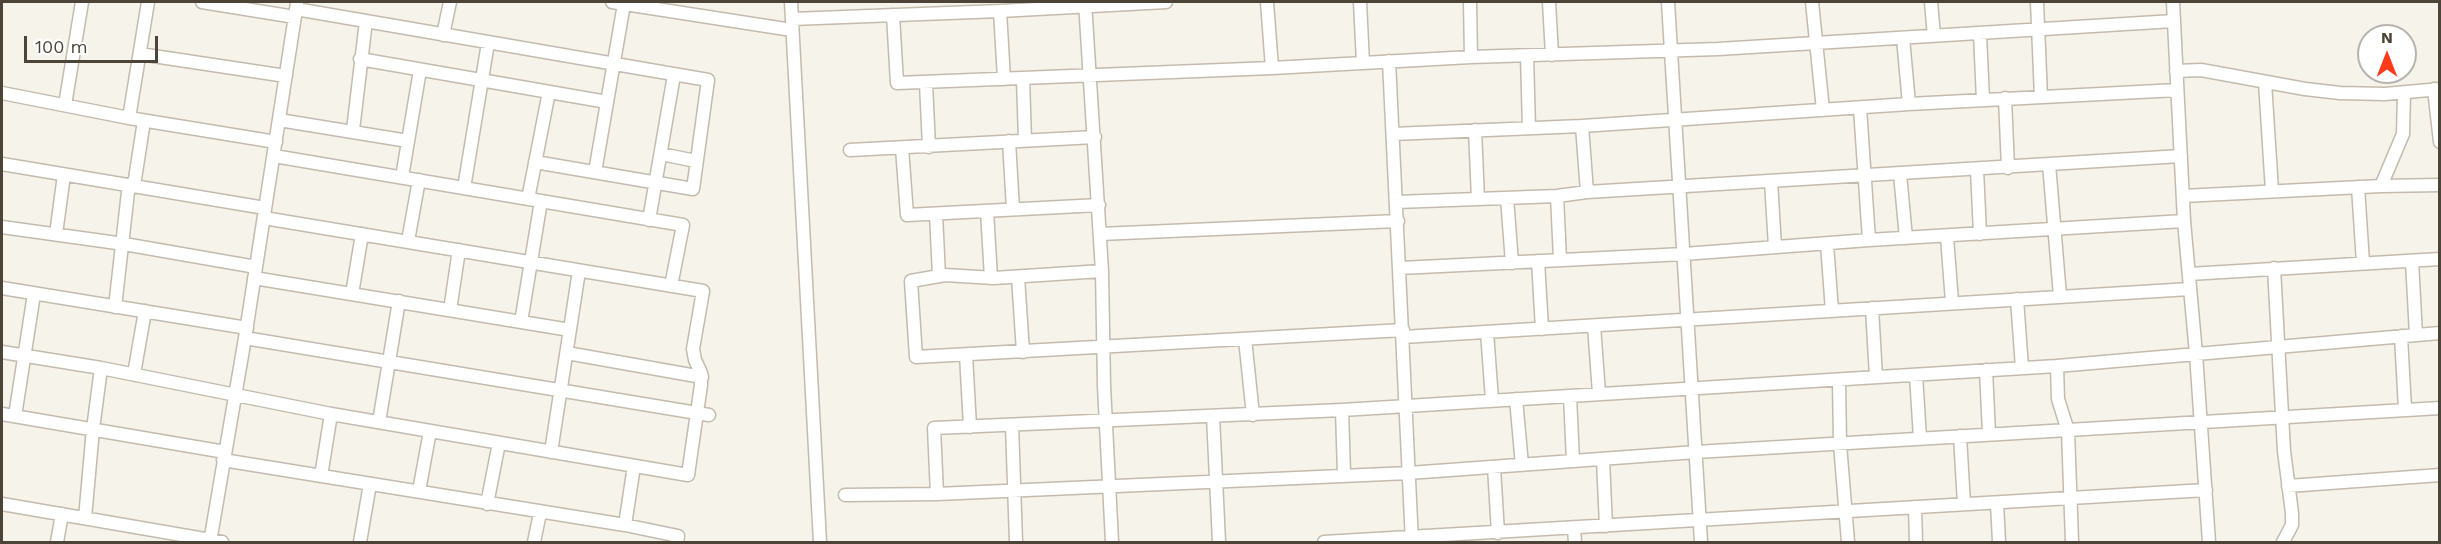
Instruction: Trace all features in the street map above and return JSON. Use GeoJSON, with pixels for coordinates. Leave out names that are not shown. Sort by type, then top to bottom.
{"type":"FeatureCollection","features":[{"type":"Feature","properties":{"kind":"street"},"geometry":{"type":"LineString","coordinates":[[65,105],[82,2]]}},
{"type":"Feature","properties":{"kind":"street"},"geometry":{"type":"LineString","coordinates":[[129,118],[148,2]]}},
{"type":"Feature","properties":{"kind":"street"},"geometry":{"type":"LineString","coordinates":[[202,2],[296,9],[708,80],[693,189],[535,162]]}},
{"type":"Feature","properties":{"kind":"street"},"geometry":{"type":"LineString","coordinates":[[443,35],[450,2]]}},
{"type":"Feature","properties":{"kind":"street"},"geometry":{"type":"LineString","coordinates":[[791,2],[819,543]]}},
{"type":"Feature","properties":{"kind":"street"},"geometry":{"type":"LineString","coordinates":[[595,172],[614,65],[618,3],[668,6],[792,25],[893,15],[944,7],[1000,11],[1086,4],[1166,2]]}},
{"type":"Feature","properties":{"kind":"street"},"geometry":{"type":"LineString","coordinates":[[1267,2],[1272,68]]}},
{"type":"Feature","properties":{"kind":"street"},"geometry":{"type":"LineString","coordinates":[[1360,2],[1363,63]]}},
{"type":"Feature","properties":{"kind":"street"},"geometry":{"type":"LineString","coordinates":[[1470,2],[1471,57]]}},
{"type":"Feature","properties":{"kind":"street"},"geometry":{"type":"LineString","coordinates":[[1549,2],[1552,55]]}},
{"type":"Feature","properties":{"kind":"street"},"geometry":{"type":"LineString","coordinates":[[1668,2],[1701,543]]}},
{"type":"Feature","properties":{"kind":"street"},"geometry":{"type":"LineString","coordinates":[[1812,2],[1823,110]]}},
{"type":"Feature","properties":{"kind":"street"},"geometry":{"type":"LineString","coordinates":[[1931,2],[1934,36]]}},
{"type":"Feature","properties":{"kind":"street"},"geometry":{"type":"LineString","coordinates":[[2037,2],[2041,97]]}},
{"type":"Feature","properties":{"kind":"street"},"geometry":{"type":"LineString","coordinates":[[2173,2],[2184,221],[2209,543]]}},
{"type":"Feature","properties":{"kind":"street"},"geometry":{"type":"LineString","coordinates":[[1086,4],[1099,205],[1112,543]]}},
{"type":"Feature","properties":{"kind":"street"},"geometry":{"type":"LineString","coordinates":[[2,504],[214,542],[224,456],[246,333],[296,9]]}},
{"type":"Feature","properties":{"kind":"street"},"geometry":{"type":"LineString","coordinates":[[1000,11],[1004,79]]}},
{"type":"Feature","properties":{"kind":"street"},"geometry":{"type":"LineString","coordinates":[[893,15],[897,83],[1818,44],[2174,21]]}},
{"type":"Feature","properties":{"kind":"street"},"geometry":{"type":"LineString","coordinates":[[353,130],[366,21]]}},
{"type":"Feature","properties":{"kind":"street"},"geometry":{"type":"LineString","coordinates":[[1980,34],[1983,99]]}},
{"type":"Feature","properties":{"kind":"street"},"geometry":{"type":"LineString","coordinates":[[1903,38],[1909,104]]}},
{"type":"Feature","properties":{"kind":"street"},"geometry":{"type":"LineString","coordinates":[[465,188],[488,43]]}},
{"type":"Feature","properties":{"kind":"street"},"geometry":{"type":"LineString","coordinates":[[140,54],[285,76]]}},
{"type":"Feature","properties":{"kind":"street"},"geometry":{"type":"LineString","coordinates":[[1527,56],[1529,128]]}},
{"type":"Feature","properties":{"kind":"street"},"geometry":{"type":"LineString","coordinates":[[360,59],[607,102]]}},
{"type":"Feature","properties":{"kind":"street"},"geometry":{"type":"LineString","coordinates":[[1389,61],[1412,540]]}},
{"type":"Feature","properties":{"kind":"street"},"geometry":{"type":"LineString","coordinates":[[402,177],[420,70]]}},
{"type":"Feature","properties":{"kind":"street"},"geometry":{"type":"LineString","coordinates":[[2176,70],[2200,70],[2340,93],[2404,93],[2437,89],[2439,142]]}},
{"type":"Feature","properties":{"kind":"street"},"geometry":{"type":"LineString","coordinates":[[650,220],[674,75]]}},
{"type":"Feature","properties":{"kind":"street"},"geometry":{"type":"LineString","coordinates":[[1023,79],[1025,140]]}},
{"type":"Feature","properties":{"kind":"street"},"geometry":{"type":"LineString","coordinates":[[2265,82],[2272,192]]}},
{"type":"Feature","properties":{"kind":"street"},"geometry":{"type":"LineString","coordinates":[[926,83],[929,147]]}},
{"type":"Feature","properties":{"kind":"street"},"geometry":{"type":"LineString","coordinates":[[1393,134],[1582,126],[1983,99],[2177,90]]}},
{"type":"Feature","properties":{"kind":"street"},"geometry":{"type":"LineString","coordinates":[[528,199],[549,92]]}},
{"type":"Feature","properties":{"kind":"street"},"geometry":{"type":"LineString","coordinates":[[2,93],[144,121],[276,142]]}},
{"type":"Feature","properties":{"kind":"street"},"geometry":{"type":"LineString","coordinates":[[2381,186],[2401,142],[2404,124],[2404,93]]}},
{"type":"Feature","properties":{"kind":"street"},"geometry":{"type":"LineString","coordinates":[[2005,98],[2007,168]]}},
{"type":"Feature","properties":{"kind":"street"},"geometry":{"type":"LineString","coordinates":[[1860,108],[1869,240]]}},
{"type":"Feature","properties":{"kind":"street"},"geometry":{"type":"LineString","coordinates":[[279,120],[353,130],[408,141]]}},
{"type":"Feature","properties":{"kind":"street"},"geometry":{"type":"LineString","coordinates":[[115,307],[124,244],[128,192],[135,179],[144,121]]}},
{"type":"Feature","properties":{"kind":"street"},"geometry":{"type":"LineString","coordinates":[[1582,126],[1587,192]]}},
{"type":"Feature","properties":{"kind":"street"},"geometry":{"type":"LineString","coordinates":[[1475,130],[1478,199]]}},
{"type":"Feature","properties":{"kind":"street"},"geometry":{"type":"LineString","coordinates":[[850,150],[1095,137]]}},
{"type":"Feature","properties":{"kind":"street"},"geometry":{"type":"LineString","coordinates":[[1009,141],[1013,209]]}},
{"type":"Feature","properties":{"kind":"street"},"geometry":{"type":"LineString","coordinates":[[902,148],[907,215],[1099,205]]}},
{"type":"Feature","properties":{"kind":"street"},"geometry":{"type":"LineString","coordinates":[[661,154],[696,161]]}},
{"type":"Feature","properties":{"kind":"street"},"geometry":{"type":"LineString","coordinates":[[274,156],[683,225],[671,285]]}},
{"type":"Feature","properties":{"kind":"street"},"geometry":{"type":"LineString","coordinates":[[1397,202],[1557,196],[1587,192],[2181,156]]}},
{"type":"Feature","properties":{"kind":"street"},"geometry":{"type":"LineString","coordinates":[[2,164],[131,185],[362,234],[703,291],[693,349],[702,377],[704,415],[688,475],[331,414],[134,374],[2,352]]}},
{"type":"Feature","properties":{"kind":"street"},"geometry":{"type":"LineString","coordinates":[[2049,164],[2060,296]]}},
{"type":"Feature","properties":{"kind":"street"},"geometry":{"type":"LineString","coordinates":[[1977,169],[1980,234]]}},
{"type":"Feature","properties":{"kind":"street"},"geometry":{"type":"LineString","coordinates":[[1900,174],[1906,238]]}},
{"type":"Feature","properties":{"kind":"street"},"geometry":{"type":"LineString","coordinates":[[56,234],[64,175]]}},
{"type":"Feature","properties":{"kind":"street"},"geometry":{"type":"LineString","coordinates":[[408,241],[419,180]]}},
{"type":"Feature","properties":{"kind":"street"},"geometry":{"type":"LineString","coordinates":[[1771,181],[1775,247]]}},
{"type":"Feature","properties":{"kind":"street"},"geometry":{"type":"LineString","coordinates":[[2183,196],[2439,185]]}},
{"type":"Feature","properties":{"kind":"street"},"geometry":{"type":"LineString","coordinates":[[2358,187],[2363,263]]}},
{"type":"Feature","properties":{"kind":"street"},"geometry":{"type":"LineString","coordinates":[[1557,196],[1560,259]]}},
{"type":"Feature","properties":{"kind":"street"},"geometry":{"type":"LineString","coordinates":[[1507,198],[1512,263]]}},
{"type":"Feature","properties":{"kind":"street"},"geometry":{"type":"LineString","coordinates":[[521,322],[541,201]]}},
{"type":"Feature","properties":{"kind":"street"},"geometry":{"type":"LineString","coordinates":[[987,211],[991,278]]}},
{"type":"Feature","properties":{"kind":"street"},"geometry":{"type":"LineString","coordinates":[[936,214],[939,276]]}},
{"type":"Feature","properties":{"kind":"street"},"geometry":{"type":"LineString","coordinates":[[1100,234],[1398,221]]}},
{"type":"Feature","properties":{"kind":"street"},"geometry":{"type":"LineString","coordinates":[[1400,268],[1684,254],[2184,221]]}},
{"type":"Feature","properties":{"kind":"street"},"geometry":{"type":"LineString","coordinates":[[2,230],[56,234],[124,244],[352,294],[570,330]]}},
{"type":"Feature","properties":{"kind":"street"},"geometry":{"type":"LineString","coordinates":[[352,294],[362,234]]}},
{"type":"Feature","properties":{"kind":"street"},"geometry":{"type":"LineString","coordinates":[[1947,237],[1952,302]]}},
{"type":"Feature","properties":{"kind":"street"},"geometry":{"type":"LineString","coordinates":[[1827,244],[1832,311]]}},
{"type":"Feature","properties":{"kind":"street"},"geometry":{"type":"LineString","coordinates":[[450,310],[459,250]]}},
{"type":"Feature","properties":{"kind":"street"},"geometry":{"type":"LineString","coordinates":[[2189,274],[2439,259]]}},
{"type":"Feature","properties":{"kind":"street"},"geometry":{"type":"LineString","coordinates":[[1538,261],[1542,329]]}},
{"type":"Feature","properties":{"kind":"street"},"geometry":{"type":"LineString","coordinates":[[2412,261],[2416,335]]}},
{"type":"Feature","properties":{"kind":"street"},"geometry":{"type":"LineString","coordinates":[[2274,268],[2281,416],[2292,525],[2283,543]]}},
{"type":"Feature","properties":{"kind":"street"},"geometry":{"type":"LineString","coordinates":[[551,452],[579,271]]}},
{"type":"Feature","properties":{"kind":"street"},"geometry":{"type":"LineString","coordinates":[[1102,271],[991,278],[939,276],[911,281],[916,357],[1245,339],[1487,332],[2190,289]]}},
{"type":"Feature","properties":{"kind":"street"},"geometry":{"type":"LineString","coordinates":[[1018,277],[1023,352]]}},
{"type":"Feature","properties":{"kind":"street"},"geometry":{"type":"LineString","coordinates":[[2,288],[145,311],[389,363],[704,415]]}},
{"type":"Feature","properties":{"kind":"street"},"geometry":{"type":"LineString","coordinates":[[15,416],[34,294]]}},
{"type":"Feature","properties":{"kind":"street"},"geometry":{"type":"LineString","coordinates":[[2017,299],[2022,368]]}},
{"type":"Feature","properties":{"kind":"street"},"geometry":{"type":"LineString","coordinates":[[379,422],[399,302]]}},
{"type":"Feature","properties":{"kind":"street"},"geometry":{"type":"LineString","coordinates":[[1872,308],[1876,377]]}},
{"type":"Feature","properties":{"kind":"street"},"geometry":{"type":"LineString","coordinates":[[134,374],[145,311]]}},
{"type":"Feature","properties":{"kind":"street"},"geometry":{"type":"LineString","coordinates":[[1594,326],[1599,393]]}},
{"type":"Feature","properties":{"kind":"street"},"geometry":{"type":"LineString","coordinates":[[1487,332],[1491,400]]}},
{"type":"Feature","properties":{"kind":"street"},"geometry":{"type":"LineString","coordinates":[[937,494],[934,428],[1253,415],[1839,380],[2056,366],[2439,333]]}},
{"type":"Feature","properties":{"kind":"street"},"geometry":{"type":"LineString","coordinates":[[2402,336],[2405,409]]}},
{"type":"Feature","properties":{"kind":"street"},"geometry":{"type":"LineString","coordinates":[[1245,339],[1253,415]]}},
{"type":"Feature","properties":{"kind":"street"},"geometry":{"type":"LineString","coordinates":[[567,353],[702,377]]}},
{"type":"Feature","properties":{"kind":"street"},"geometry":{"type":"LineString","coordinates":[[966,355],[970,427]]}},
{"type":"Feature","properties":{"kind":"street"},"geometry":{"type":"LineString","coordinates":[[2056,366],[2058,399],[2068,431],[2072,543]]}},
{"type":"Feature","properties":{"kind":"street"},"geometry":{"type":"LineString","coordinates":[[85,518],[101,368]]}},
{"type":"Feature","properties":{"kind":"street"},"geometry":{"type":"LineString","coordinates":[[1986,370],[1989,434]]}},
{"type":"Feature","properties":{"kind":"street"},"geometry":{"type":"LineString","coordinates":[[1916,375],[1920,438]]}},
{"type":"Feature","properties":{"kind":"street"},"geometry":{"type":"LineString","coordinates":[[1839,380],[1840,444],[1848,543]]}},
{"type":"Feature","properties":{"kind":"street"},"geometry":{"type":"LineString","coordinates":[[1570,396],[1573,462]]}},
{"type":"Feature","properties":{"kind":"street"},"geometry":{"type":"LineString","coordinates":[[1516,399],[1522,465]]}},
{"type":"Feature","properties":{"kind":"street"},"geometry":{"type":"LineString","coordinates":[[845,495],[1014,491],[1344,474],[1409,473],[1696,452],[2439,408]]}},
{"type":"Feature","properties":{"kind":"street"},"geometry":{"type":"LineString","coordinates":[[1342,410],[1344,474]]}},
{"type":"Feature","properties":{"kind":"street"},"geometry":{"type":"LineString","coordinates":[[2,414],[93,429],[321,476],[625,525],[678,536],[677,543]]}},
{"type":"Feature","properties":{"kind":"street"},"geometry":{"type":"LineString","coordinates":[[321,476],[331,414]]}},
{"type":"Feature","properties":{"kind":"street"},"geometry":{"type":"LineString","coordinates":[[1213,416],[1219,543]]}},
{"type":"Feature","properties":{"kind":"street"},"geometry":{"type":"LineString","coordinates":[[1012,425],[1016,543]]}},
{"type":"Feature","properties":{"kind":"street"},"geometry":{"type":"LineString","coordinates":[[419,491],[430,431]]}},
{"type":"Feature","properties":{"kind":"street"},"geometry":{"type":"LineString","coordinates":[[1960,436],[1964,504]]}},
{"type":"Feature","properties":{"kind":"street"},"geometry":{"type":"LineString","coordinates":[[488,504],[499,443]]}},
{"type":"Feature","properties":{"kind":"street"},"geometry":{"type":"LineString","coordinates":[[1603,460],[1606,526]]}},
{"type":"Feature","properties":{"kind":"street"},"geometry":{"type":"LineString","coordinates":[[625,525],[634,466]]}},
{"type":"Feature","properties":{"kind":"street"},"geometry":{"type":"LineString","coordinates":[[1494,467],[1498,533]]}},
{"type":"Feature","properties":{"kind":"street"},"geometry":{"type":"LineString","coordinates":[[2288,486],[2439,475]]}},
{"type":"Feature","properties":{"kind":"street"},"geometry":{"type":"LineString","coordinates":[[360,543],[370,483]]}},
{"type":"Feature","properties":{"kind":"street"},"geometry":{"type":"LineString","coordinates":[[1324,543],[1412,540],[1498,533],[1533,537],[1574,529],[1700,519],[2070,500],[2206,490]]}},
{"type":"Feature","properties":{"kind":"street"},"geometry":{"type":"LineString","coordinates":[[1998,504],[1999,543]]}},
{"type":"Feature","properties":{"kind":"street"},"geometry":{"type":"LineString","coordinates":[[1914,507],[1916,543]]}},
{"type":"Feature","properties":{"kind":"street"},"geometry":{"type":"LineString","coordinates":[[534,543],[540,513]]}},
{"type":"Feature","properties":{"kind":"street"},"geometry":{"type":"LineString","coordinates":[[57,543],[62,514]]}},
{"type":"Feature","properties":{"kind":"street"},"geometry":{"type":"LineString","coordinates":[[1574,529],[1575,543]]}}]}
